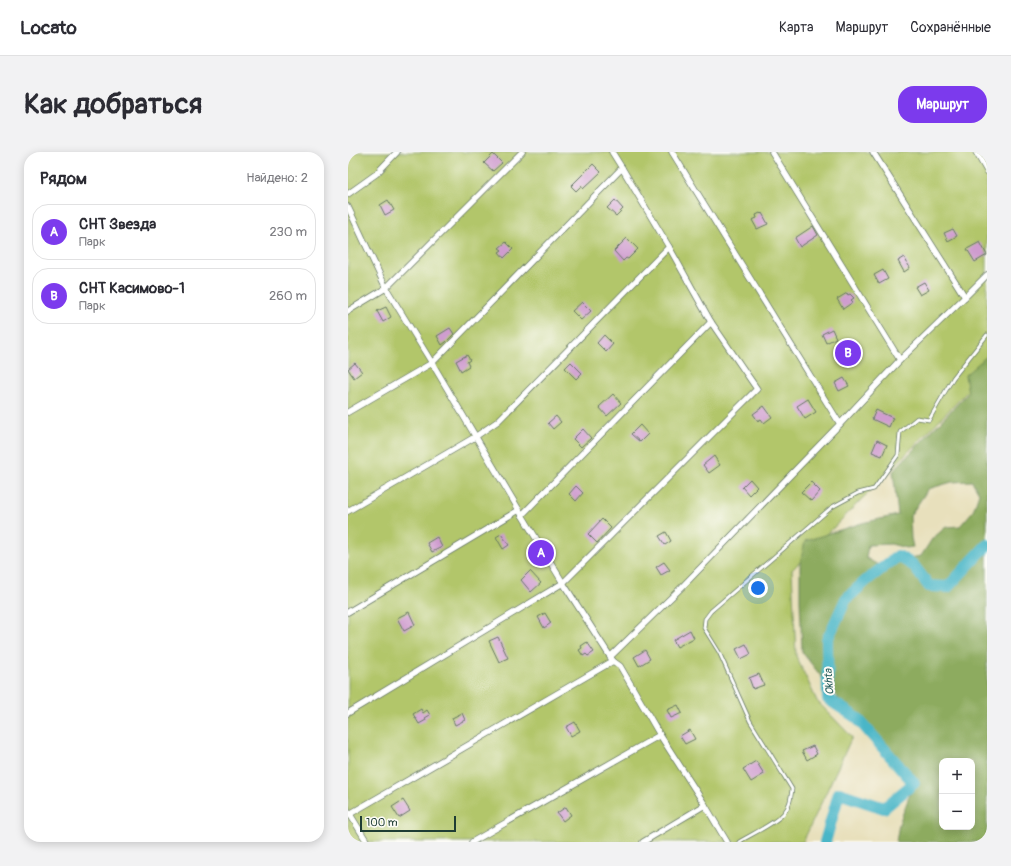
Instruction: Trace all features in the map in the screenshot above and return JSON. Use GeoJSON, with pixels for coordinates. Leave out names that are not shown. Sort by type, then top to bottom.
{"type":"FeatureCollection","features":[{"type":"Feature","properties":{"kind":"street"},"geometry":{"type":"LineString","coordinates":[[348,194],[376,174],[398,152]]}},
{"type":"Feature","properties":{"kind":"street"},"geometry":{"type":"LineString","coordinates":[[348,311],[386,288],[522,152]]}},
{"type":"Feature","properties":{"kind":"street"},"geometry":{"type":"LineString","coordinates":[[348,713],[563,583],[757,389],[712,322],[612,152]]}},
{"type":"Feature","properties":{"kind":"street"},"geometry":{"type":"LineString","coordinates":[[672,152],[840,424]]}},
{"type":"Feature","properties":{"kind":"street"},"geometry":{"type":"LineString","coordinates":[[772,152],[900,360]]}},
{"type":"Feature","properties":{"kind":"street"},"geometry":{"type":"LineString","coordinates":[[873,152],[965,297]]}},
{"type":"Feature","properties":{"kind":"street"},"geometry":{"type":"LineString","coordinates":[[976,152],[987,171]]}},
{"type":"Feature","properties":{"kind":"street"},"geometry":{"type":"LineString","coordinates":[[348,412],[432,363],[622,168]]}},
{"type":"Feature","properties":{"kind":"street"},"geometry":{"type":"LineString","coordinates":[[348,208],[386,288],[475,437],[563,583],[612,659],[620,666],[660,735],[727,842]]}},
{"type":"Feature","properties":{"kind":"street"},"geometry":{"type":"LineString","coordinates":[[348,511],[475,437],[498,421],[668,247]]}},
{"type":"Feature","properties":{"kind":"street"},"geometry":{"type":"LineString","coordinates":[[367,842],[349,813],[612,659],[900,360],[987,275]]}},
{"type":"Feature","properties":{"kind":"street"},"geometry":{"type":"LineString","coordinates":[[348,612],[520,512],[712,322]]}},
{"type":"Feature","properties":{"kind":"street"},"geometry":{"type":"LineString","coordinates":[[472,842],[660,735]]}},
{"type":"Feature","properties":{"kind":"street"},"geometry":{"type":"LineString","coordinates":[[643,842],[705,805]]}},
{"type":"Feature","properties":{"kind":"lane"},"geometry":{"type":"LineString","coordinates":[[739,842],[774,822],[784,813],[791,800],[792,789],[750,721],[719,652],[704,628],[705,619],[711,611],[832,506],[858,492],[874,489],[898,455],[900,432],[917,418],[929,420],[953,378],[987,335]]}},
{"type":"Feature","properties":{"kind":"green space"},"geometry":{"type":"Polygon","coordinates":[[[356,152],[987,152],[987,374],[964,395],[792,570],[796,656],[817,701],[852,737],[803,842],[348,842],[348,158],[356,152]]]}},
{"type":"Feature","properties":{"kind":"green space"},"geometry":{"type":"Polygon","coordinates":[[[987,356],[987,842],[896,842],[899,824],[914,783],[903,764],[863,730],[802,652],[800,564],[805,541],[862,523],[898,515],[893,471],[968,393],[965,375],[987,356]],[[972,481],[952,482],[928,489],[910,516],[913,547],[906,548],[891,544],[868,545],[866,558],[880,566],[893,555],[904,559],[921,556],[932,539],[946,527],[960,526],[973,511],[979,493],[972,481]]]}},
{"type":"Feature","properties":{"kind":"building"},"geometry":{"type":"Polygon","coordinates":[[[493,154],[502,163],[493,171],[484,163],[493,154]]]}},
{"type":"Feature","properties":{"kind":"building"},"geometry":{"type":"Polygon","coordinates":[[[593,164],[601,172],[583,189],[581,186],[576,191],[571,186],[593,164]]]}},
{"type":"Feature","properties":{"kind":"building"},"geometry":{"type":"Polygon","coordinates":[[[388,200],[394,210],[385,215],[380,205],[388,200]]]}},
{"type":"Feature","properties":{"kind":"building"},"geometry":{"type":"Polygon","coordinates":[[[615,200],[623,209],[616,216],[607,208],[615,200]]]}},
{"type":"Feature","properties":{"kind":"building"},"geometry":{"type":"Polygon","coordinates":[[[762,213],[768,224],[757,229],[752,220],[757,218],[756,215],[762,213]]]}},
{"type":"Feature","properties":{"kind":"building"},"geometry":{"type":"Polygon","coordinates":[[[813,226],[818,235],[800,247],[795,238],[813,226]]]}},
{"type":"Feature","properties":{"kind":"building"},"geometry":{"type":"Polygon","coordinates":[[[953,229],[957,236],[948,241],[944,233],[953,229]]]}},
{"type":"Feature","properties":{"kind":"building"},"geometry":{"type":"Polygon","coordinates":[[[627,238],[638,249],[628,259],[626,258],[623,261],[614,251],[627,238]]]}},
{"type":"Feature","properties":{"kind":"building"},"geometry":{"type":"Polygon","coordinates":[[[506,242],[513,249],[504,258],[499,252],[502,250],[499,248],[506,242]]]}},
{"type":"Feature","properties":{"kind":"building"},"geometry":{"type":"Polygon","coordinates":[[[980,242],[987,255],[975,262],[967,249],[980,242]]]}},
{"type":"Feature","properties":{"kind":"building"},"geometry":{"type":"Polygon","coordinates":[[[904,257],[910,268],[904,272],[898,261],[904,257]]]}},
{"type":"Feature","properties":{"kind":"building"},"geometry":{"type":"Polygon","coordinates":[[[883,270],[888,279],[879,284],[874,275],[883,270]]]}},
{"type":"Feature","properties":{"kind":"building"},"geometry":{"type":"Polygon","coordinates":[[[924,282],[929,290],[920,295],[915,287],[924,282]]]}},
{"type":"Feature","properties":{"kind":"building"},"geometry":{"type":"Polygon","coordinates":[[[847,293],[854,298],[851,300],[853,302],[843,309],[837,299],[847,293]]]}},
{"type":"Feature","properties":{"kind":"building"},"geometry":{"type":"Polygon","coordinates":[[[582,302],[591,311],[581,320],[572,311],[582,302]]]}},
{"type":"Feature","properties":{"kind":"building"},"geometry":{"type":"Polygon","coordinates":[[[386,307],[391,317],[383,322],[377,311],[386,307]]]}},
{"type":"Feature","properties":{"kind":"building"},"geometry":{"type":"Polygon","coordinates":[[[450,328],[454,334],[442,345],[437,336],[450,328]]]}},
{"type":"Feature","properties":{"kind":"building"},"geometry":{"type":"Polygon","coordinates":[[[832,329],[836,338],[826,343],[822,334],[832,329]]]}},
{"type":"Feature","properties":{"kind":"building"},"geometry":{"type":"Polygon","coordinates":[[[604,335],[613,344],[606,352],[597,343],[604,335]]]}},
{"type":"Feature","properties":{"kind":"building"},"geometry":{"type":"Polygon","coordinates":[[[467,355],[470,360],[467,362],[469,366],[461,371],[456,361],[467,355]]]}},
{"type":"Feature","properties":{"kind":"building"},"geometry":{"type":"Polygon","coordinates":[[[571,362],[582,373],[576,379],[565,368],[571,362]]]}},
{"type":"Feature","properties":{"kind":"building"},"geometry":{"type":"Polygon","coordinates":[[[355,363],[362,372],[354,378],[348,369],[355,363]]]}},
{"type":"Feature","properties":{"kind":"building"},"geometry":{"type":"Polygon","coordinates":[[[844,378],[849,386],[839,391],[835,383],[844,378]]]}},
{"type":"Feature","properties":{"kind":"building"},"geometry":{"type":"Polygon","coordinates":[[[613,394],[621,403],[607,416],[599,407],[613,394]]]}},
{"type":"Feature","properties":{"kind":"building"},"geometry":{"type":"Polygon","coordinates":[[[808,399],[816,412],[805,419],[797,406],[808,399]]]}},
{"type":"Feature","properties":{"kind":"building"},"geometry":{"type":"Polygon","coordinates":[[[764,406],[772,417],[764,423],[761,419],[758,421],[753,414],[764,406]]]}},
{"type":"Feature","properties":{"kind":"building"},"geometry":{"type":"Polygon","coordinates":[[[876,410],[893,418],[889,427],[872,419],[876,410]]]}},
{"type":"Feature","properties":{"kind":"building"},"geometry":{"type":"Polygon","coordinates":[[[556,416],[561,422],[553,429],[548,423],[556,416]]]}},
{"type":"Feature","properties":{"kind":"building"},"geometry":{"type":"Polygon","coordinates":[[[640,425],[648,434],[640,442],[631,434],[640,425]]]}},
{"type":"Feature","properties":{"kind":"building"},"geometry":{"type":"Polygon","coordinates":[[[583,429],[591,438],[581,447],[573,439],[583,429]]]}},
{"type":"Feature","properties":{"kind":"building"},"geometry":{"type":"Polygon","coordinates":[[[877,440],[887,445],[882,456],[872,452],[877,440]]]}},
{"type":"Feature","properties":{"kind":"building"},"geometry":{"type":"Polygon","coordinates":[[[714,456],[720,465],[709,473],[703,465],[714,456]]]}},
{"type":"Feature","properties":{"kind":"building"},"geometry":{"type":"Polygon","coordinates":[[[750,479],[757,487],[749,495],[742,487],[750,479]]]}},
{"type":"Feature","properties":{"kind":"building"},"geometry":{"type":"Polygon","coordinates":[[[811,482],[820,491],[811,501],[801,492],[811,482]]]}},
{"type":"Feature","properties":{"kind":"building"},"geometry":{"type":"Polygon","coordinates":[[[576,486],[583,493],[576,501],[569,494],[576,486]]]}},
{"type":"Feature","properties":{"kind":"building"},"geometry":{"type":"Polygon","coordinates":[[[602,519],[611,528],[597,543],[588,534],[602,519]]]}},
{"type":"Feature","properties":{"kind":"building"},"geometry":{"type":"Polygon","coordinates":[[[666,532],[671,541],[665,545],[659,536],[666,532]]]}},
{"type":"Feature","properties":{"kind":"building"},"geometry":{"type":"Polygon","coordinates":[[[501,534],[509,545],[503,549],[496,537],[501,534]]]}},
{"type":"Feature","properties":{"kind":"building"},"geometry":{"type":"Polygon","coordinates":[[[437,537],[442,547],[432,552],[427,543],[437,537]]]}},
{"type":"Feature","properties":{"kind":"building"},"geometry":{"type":"Polygon","coordinates":[[[664,562],[670,570],[661,575],[656,567],[664,562]]]}},
{"type":"Feature","properties":{"kind":"building"},"geometry":{"type":"Polygon","coordinates":[[[530,571],[541,583],[531,592],[521,580],[530,571]]]}},
{"type":"Feature","properties":{"kind":"building"},"geometry":{"type":"Polygon","coordinates":[[[409,612],[415,625],[404,631],[397,618],[409,612]]]}},
{"type":"Feature","properties":{"kind":"building"},"geometry":{"type":"Polygon","coordinates":[[[545,613],[551,623],[544,628],[538,617],[545,613]]]}},
{"type":"Feature","properties":{"kind":"building"},"geometry":{"type":"Polygon","coordinates":[[[690,630],[694,638],[677,647],[673,640],[690,630]]]}},
{"type":"Feature","properties":{"kind":"building"},"geometry":{"type":"Polygon","coordinates":[[[498,637],[508,658],[499,662],[489,641],[498,637]]]}},
{"type":"Feature","properties":{"kind":"building"},"geometry":{"type":"Polygon","coordinates":[[[587,642],[594,652],[588,656],[586,654],[583,656],[579,650],[582,648],[581,646],[587,642]]]}},
{"type":"Feature","properties":{"kind":"building"},"geometry":{"type":"Polygon","coordinates":[[[746,644],[751,654],[741,659],[736,649],[746,644]]]}},
{"type":"Feature","properties":{"kind":"building"},"geometry":{"type":"Polygon","coordinates":[[[645,650],[650,659],[639,666],[634,657],[645,650]]]}},
{"type":"Feature","properties":{"kind":"building"},"geometry":{"type":"Polygon","coordinates":[[[759,674],[764,685],[753,689],[749,678],[759,674]]]}},
{"type":"Feature","properties":{"kind":"building"},"geometry":{"type":"Polygon","coordinates":[[[678,705],[682,713],[671,718],[667,710],[678,705]]]}},
{"type":"Feature","properties":{"kind":"building"},"geometry":{"type":"Polygon","coordinates":[[[421,709],[423,713],[427,710],[430,715],[425,718],[426,720],[419,724],[413,714],[421,709]]]}},
{"type":"Feature","properties":{"kind":"building"},"geometry":{"type":"Polygon","coordinates":[[[462,713],[465,720],[455,725],[452,718],[462,713]]]}},
{"type":"Feature","properties":{"kind":"building"},"geometry":{"type":"Polygon","coordinates":[[[575,722],[580,731],[571,736],[566,727],[575,722]]]}},
{"type":"Feature","properties":{"kind":"building"},"geometry":{"type":"Polygon","coordinates":[[[690,730],[695,739],[685,744],[680,736],[690,730]]]}},
{"type":"Feature","properties":{"kind":"building"},"geometry":{"type":"Polygon","coordinates":[[[813,746],[817,754],[807,760],[802,751],[813,746]]]}},
{"type":"Feature","properties":{"kind":"building"},"geometry":{"type":"Polygon","coordinates":[[[756,761],[764,774],[751,782],[743,769],[756,761]]]}},
{"type":"Feature","properties":{"kind":"building"},"geometry":{"type":"Polygon","coordinates":[[[403,800],[410,811],[399,818],[392,807],[403,800]]]}},
{"type":"Feature","properties":{"kind":"building"},"geometry":{"type":"Polygon","coordinates":[[[566,807],[571,815],[563,821],[557,813],[566,807]]]}},
{"type":"Feature","properties":{"kind":"waterway","name":"Okhta"},"geometry":{"type":"LineString","coordinates":[[825,842],[839,793],[884,808],[914,783],[857,718],[828,699],[827,640],[846,599],[868,579],[898,556],[913,565],[929,586],[948,587],[987,545]]}},
{"type":"Feature","properties":{"kind":"place","name":"СНТ Касимово-1"},"geometry":{"type":"Point","coordinates":[848,353]}},
{"type":"Feature","properties":{"kind":"place","name":"СНТ Звезда"},"geometry":{"type":"Point","coordinates":[541,553]}}]}
